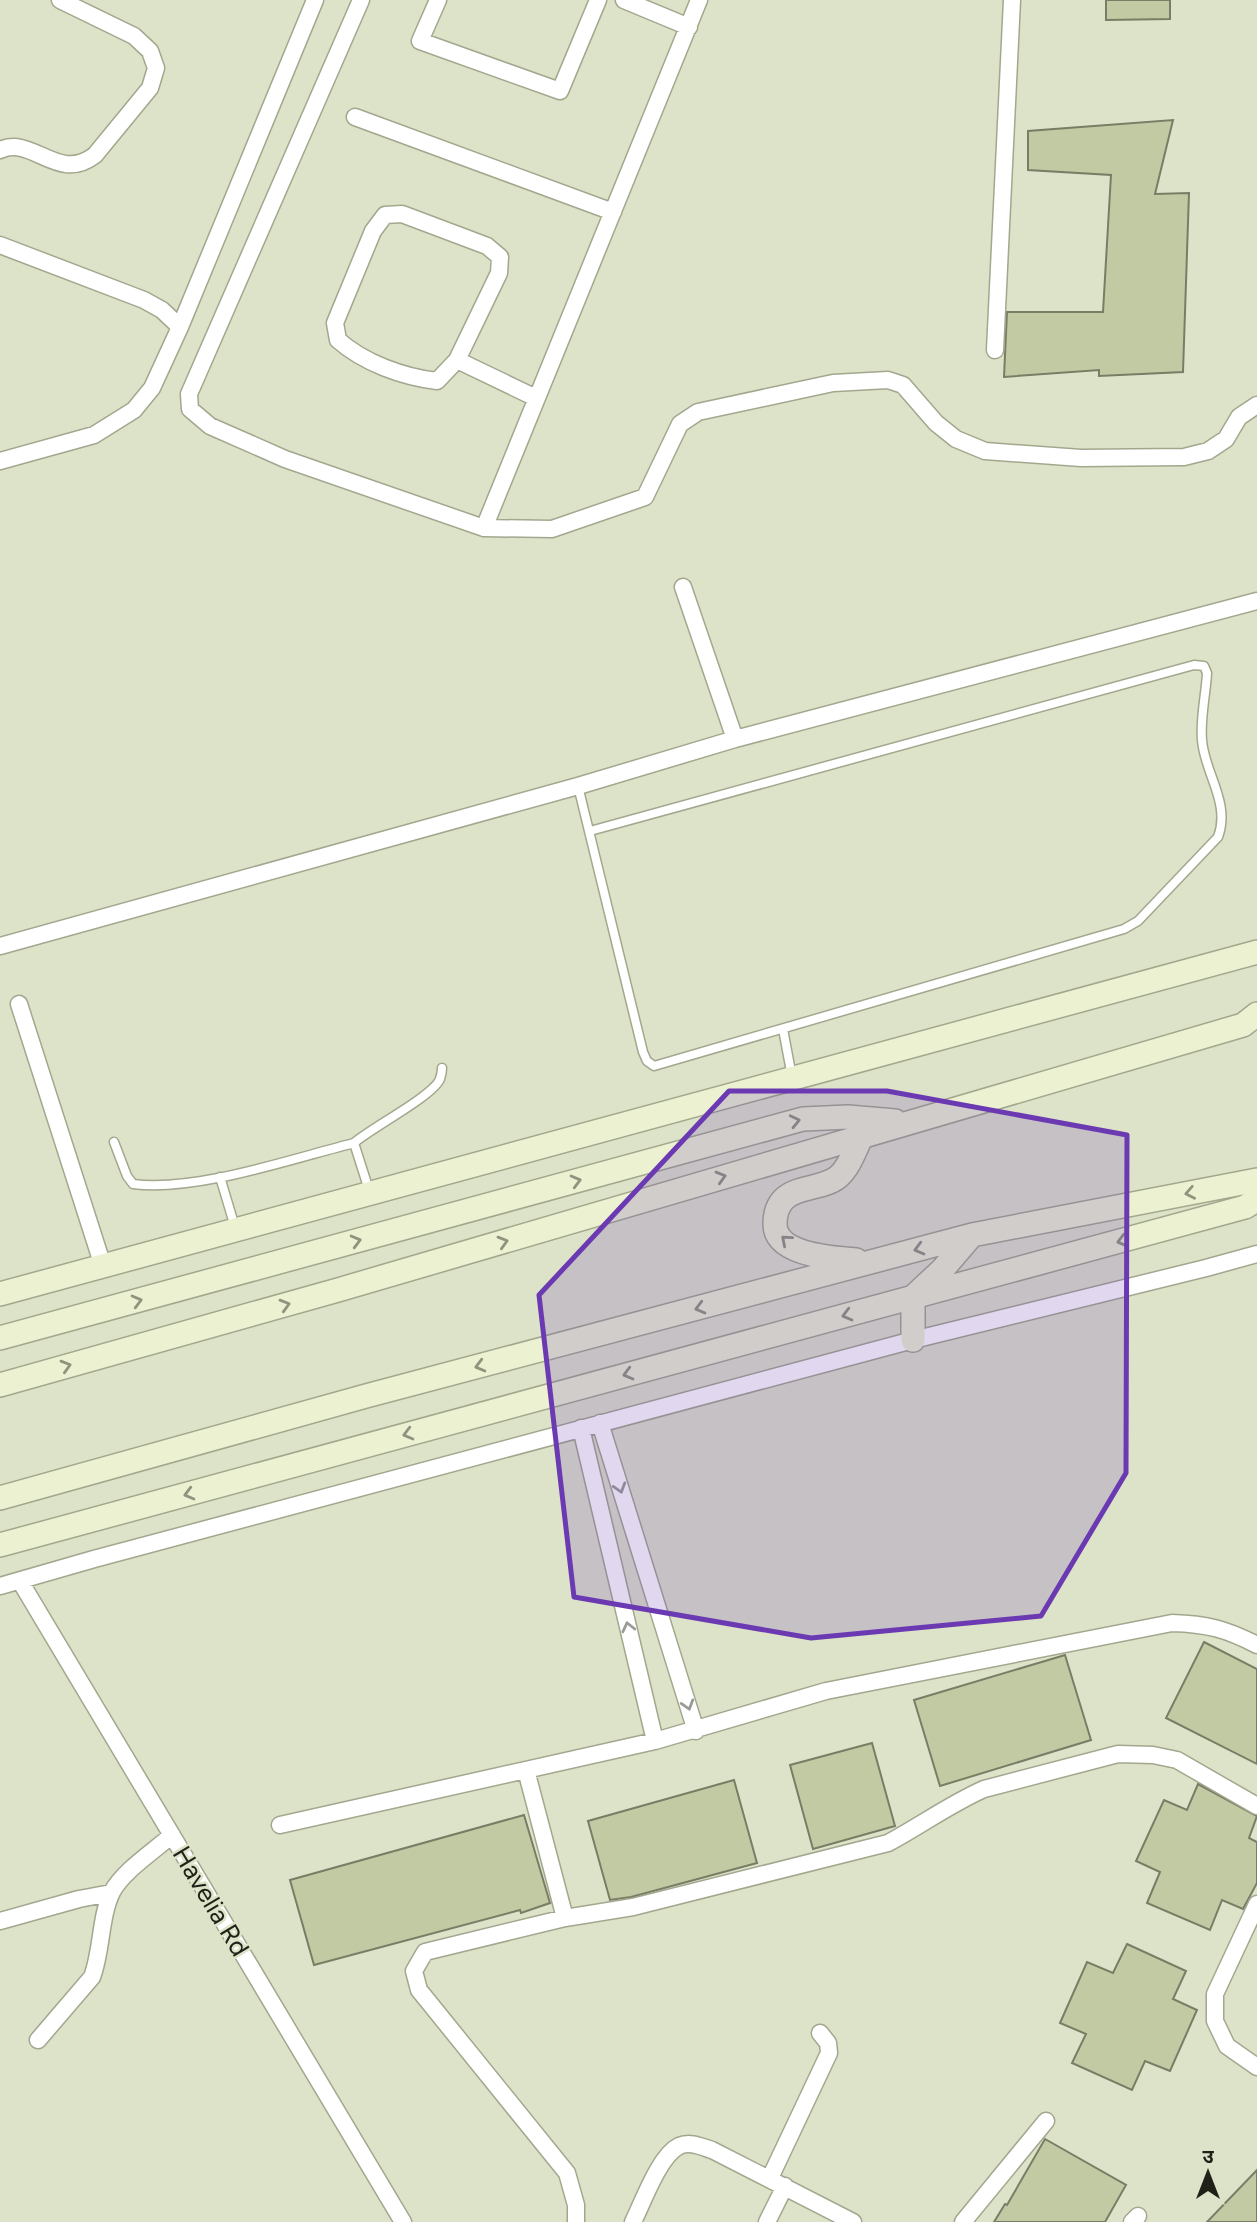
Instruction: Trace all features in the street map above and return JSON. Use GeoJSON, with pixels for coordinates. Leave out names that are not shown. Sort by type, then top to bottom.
{"type":"FeatureCollection","features":[{"type":"Feature","properties":{"kind":"street"},"geometry":{"type":"LineString","coordinates":[[0,150],[17,146],[52,161],[70,165],[84,163],[95,155],[150,88],[156,68],[150,51],[134,36],[60,0]]}},
{"type":"Feature","properties":{"kind":"street"},"geometry":{"type":"LineString","coordinates":[[0,461],[94,435],[134,410],[152,388],[180,327],[315,0]]}},
{"type":"Feature","properties":{"kind":"street"},"geometry":{"type":"LineString","coordinates":[[361,0],[189,394],[190,410],[210,426],[285,459],[484,528],[552,529],[645,497],[680,424],[698,412],[833,383],[888,380],[903,385],[936,423],[956,439],[985,450],[1081,458],[1185,457],[1208,452],[1226,439],[1239,417],[1257,405]]}},
{"type":"Feature","properties":{"kind":"street"},"geometry":{"type":"LineString","coordinates":[[438,0],[420,41],[560,91],[598,0]]}},
{"type":"Feature","properties":{"kind":"street"},"geometry":{"type":"LineString","coordinates":[[624,0],[689,27]]}},
{"type":"Feature","properties":{"kind":"street"},"geometry":{"type":"LineString","coordinates":[[484,528],[699,0]]}},
{"type":"Feature","properties":{"kind":"street"},"geometry":{"type":"LineString","coordinates":[[995,349],[1012,0]]}},
{"type":"Feature","properties":{"kind":"street"},"geometry":{"type":"LineString","coordinates":[[355,117],[613,212]]}},
{"type":"Feature","properties":{"kind":"street"},"geometry":{"type":"LineString","coordinates":[[402,214],[487,246],[500,257],[499,273],[457,360],[437,381],[416,379],[354,354],[338,340],[335,323],[373,231],[386,215],[402,214]]}},
{"type":"Feature","properties":{"kind":"street"},"geometry":{"type":"LineString","coordinates":[[0,245],[144,300],[162,310],[180,327]]}},
{"type":"Feature","properties":{"kind":"street"},"geometry":{"type":"LineString","coordinates":[[457,360],[536,398]]}},
{"type":"Feature","properties":{"kind":"street"},"geometry":{"type":"LineString","coordinates":[[1239,417],[1257,417]]}},
{"type":"Feature","properties":{"kind":"street"},"geometry":{"type":"LineString","coordinates":[[683,587],[735,739]]}},
{"type":"Feature","properties":{"kind":"street"},"geometry":{"type":"LineString","coordinates":[[0,946],[578,786],[735,739],[1257,601]]}},
{"type":"Feature","properties":{"kind":"street"},"geometry":{"type":"LineString","coordinates":[[0,1294],[1257,952]]}},
{"type":"Feature","properties":{"kind":"street"},"geometry":{"type":"LineString","coordinates":[[19,1004],[103,1266]]}},
{"type":"Feature","properties":{"kind":"street"},"geometry":{"type":"LineString","coordinates":[[0,1385],[338,1290],[1243,1025],[1257,1014]]}},
{"type":"Feature","properties":{"kind":"street"},"geometry":{"type":"LineString","coordinates":[[0,1338],[803,1119],[848,1117],[908,1122]]}},
{"type":"Feature","properties":{"kind":"street"},"geometry":{"type":"LineString","coordinates":[[862,1136],[846,1167],[835,1179],[785,1198],[776,1212],[775,1229],[782,1241],[803,1253],[874,1262]]}},
{"type":"Feature","properties":{"kind":"street"},"geometry":{"type":"LineString","coordinates":[[0,1498],[379,1392],[972,1236],[1257,1180]]}},
{"type":"Feature","properties":{"kind":"street"},"geometry":{"type":"LineString","coordinates":[[0,1545],[1245,1207],[1257,1200]]}},
{"type":"Feature","properties":{"kind":"street"},"geometry":{"type":"LineString","coordinates":[[913,1340],[913,1297],[972,1236]]}},
{"type":"Feature","properties":{"kind":"street"},"geometry":{"type":"LineString","coordinates":[[0,1586],[913,1340],[1257,1254]]}},
{"type":"Feature","properties":{"kind":"street"},"geometry":{"type":"LineString","coordinates":[[600,1423],[696,1731]]}},
{"type":"Feature","properties":{"kind":"street"},"geometry":{"type":"LineString","coordinates":[[581,1429],[655,1741]]}},
{"type":"Feature","properties":{"kind":"street","name":"Havelia Rd"},"geometry":{"type":"LineString","coordinates":[[20,1581],[403,2222]]}},
{"type":"Feature","properties":{"kind":"street"},"geometry":{"type":"LineString","coordinates":[[280,1825],[696,1731],[826,1691],[1172,1623],[1203,1623],[1230,1631],[1257,1645]]}},
{"type":"Feature","properties":{"kind":"street"},"geometry":{"type":"LineString","coordinates":[[576,2222],[576,2205],[567,2173],[419,1990],[414,1971],[425,1952],[565,1918],[633,1907],[888,1843],[984,1789],[1118,1754],[1153,1755],[1177,1760],[1257,1806]]}},
{"type":"Feature","properties":{"kind":"street"},"geometry":{"type":"LineString","coordinates":[[526,1770],[565,1918]]}},
{"type":"Feature","properties":{"kind":"street"},"geometry":{"type":"LineString","coordinates":[[38,2040],[92,1977],[111,1894],[119,1881],[172,1835]]}},
{"type":"Feature","properties":{"kind":"street"},"geometry":{"type":"LineString","coordinates":[[0,1921],[79,1899],[111,1894]]}},
{"type":"Feature","properties":{"kind":"street"},"geometry":{"type":"LineString","coordinates":[[1257,1904],[1215,1993],[1215,2021],[1227,2046],[1257,2067]]}},
{"type":"Feature","properties":{"kind":"street"},"geometry":{"type":"LineString","coordinates":[[770,2178],[829,2053],[828,2043],[820,2033]]}},
{"type":"Feature","properties":{"kind":"street"},"geometry":{"type":"LineString","coordinates":[[963,2222],[1046,2121]]}},
{"type":"Feature","properties":{"kind":"street"},"geometry":{"type":"LineString","coordinates":[[633,2222],[661,2165],[680,2146],[694,2144],[770,2178],[853,2222]]}},
{"type":"Feature","properties":{"kind":"street"},"geometry":{"type":"LineString","coordinates":[[767,2222],[785,2186]]}},
{"type":"Feature","properties":{"kind":"lane"},"geometry":{"type":"LineString","coordinates":[[578,786],[647,1061],[654,1066],[1124,929],[1138,921],[1218,837],[1222,828],[1219,797],[1202,740],[1207,673],[1204,666],[1194,665],[590,831]]}},
{"type":"Feature","properties":{"kind":"lane"},"geometry":{"type":"LineString","coordinates":[[783,1029],[792,1079]]}},
{"type":"Feature","properties":{"kind":"lane"},"geometry":{"type":"LineString","coordinates":[[114,1142],[127,1176],[133,1184],[176,1184],[220,1177],[354,1143],[431,1090],[440,1081],[442,1068]]}},
{"type":"Feature","properties":{"kind":"lane"},"geometry":{"type":"LineString","coordinates":[[354,1143],[370,1193]]}},
{"type":"Feature","properties":{"kind":"lane"},"geometry":{"type":"LineString","coordinates":[[220,1177],[236,1230]]}},
{"type":"Feature","properties":{"kind":"highlighted area"},"geometry":{"type":"Polygon","coordinates":[[[729,1091],[887,1091],[1127,1135],[1126,1473],[1041,1616],[811,1638],[574,1597],[539,1295],[729,1091]]]}},
{"type":"Feature","properties":{"kind":"building"},"geometry":{"type":"Polygon","coordinates":[[[1106,0],[1170,0],[1170,19],[1106,20],[1106,0]]]}},
{"type":"Feature","properties":{"kind":"building"},"geometry":{"type":"Polygon","coordinates":[[[1173,120],[1155,194],[1189,193],[1183,372],[1099,376],[1099,370],[1004,377],[1007,312],[1103,312],[1111,175],[1028,170],[1028,131],[1173,120]]]}},
{"type":"Feature","properties":{"kind":"building"},"geometry":{"type":"Polygon","coordinates":[[[1204,1642],[1257,1669],[1257,1764],[1166,1718],[1204,1642]]]}},
{"type":"Feature","properties":{"kind":"building"},"geometry":{"type":"Polygon","coordinates":[[[1065,1655],[1091,1740],[940,1786],[914,1700],[1065,1655]]]}},
{"type":"Feature","properties":{"kind":"building"},"geometry":{"type":"Polygon","coordinates":[[[872,1743],[895,1826],[813,1849],[790,1765],[872,1743]]]}},
{"type":"Feature","properties":{"kind":"building"},"geometry":{"type":"Polygon","coordinates":[[[734,1780],[757,1863],[631,1897],[610,1900],[588,1821],[734,1780]]]}},
{"type":"Feature","properties":{"kind":"building"},"geometry":{"type":"Polygon","coordinates":[[[1198,1784],[1257,1816],[1249,1838],[1257,1842],[1257,1883],[1243,1909],[1222,1900],[1210,1930],[1147,1903],[1160,1872],[1136,1861],[1164,1800],[1187,1810],[1198,1784]]]}},
{"type":"Feature","properties":{"kind":"building"},"geometry":{"type":"Polygon","coordinates":[[[524,1815],[550,1903],[521,1913],[520,1910],[314,1965],[290,1880],[524,1815]]]}},
{"type":"Feature","properties":{"kind":"building"},"geometry":{"type":"Polygon","coordinates":[[[1127,1944],[1186,1971],[1173,1999],[1197,2010],[1170,2071],[1145,2061],[1132,2090],[1072,2063],[1086,2034],[1060,2023],[1087,1962],[1113,1973],[1127,1944]]]}},
{"type":"Feature","properties":{"kind":"building"},"geometry":{"type":"Polygon","coordinates":[[[1045,2139],[1126,2185],[1105,2222],[994,2222],[1005,2204],[1007,2205],[1045,2139]]]}},
{"type":"Feature","properties":{"kind":"building"},"geometry":{"type":"Polygon","coordinates":[[[1257,2170],[1257,2222],[1207,2222],[1257,2170]]]}}]}
